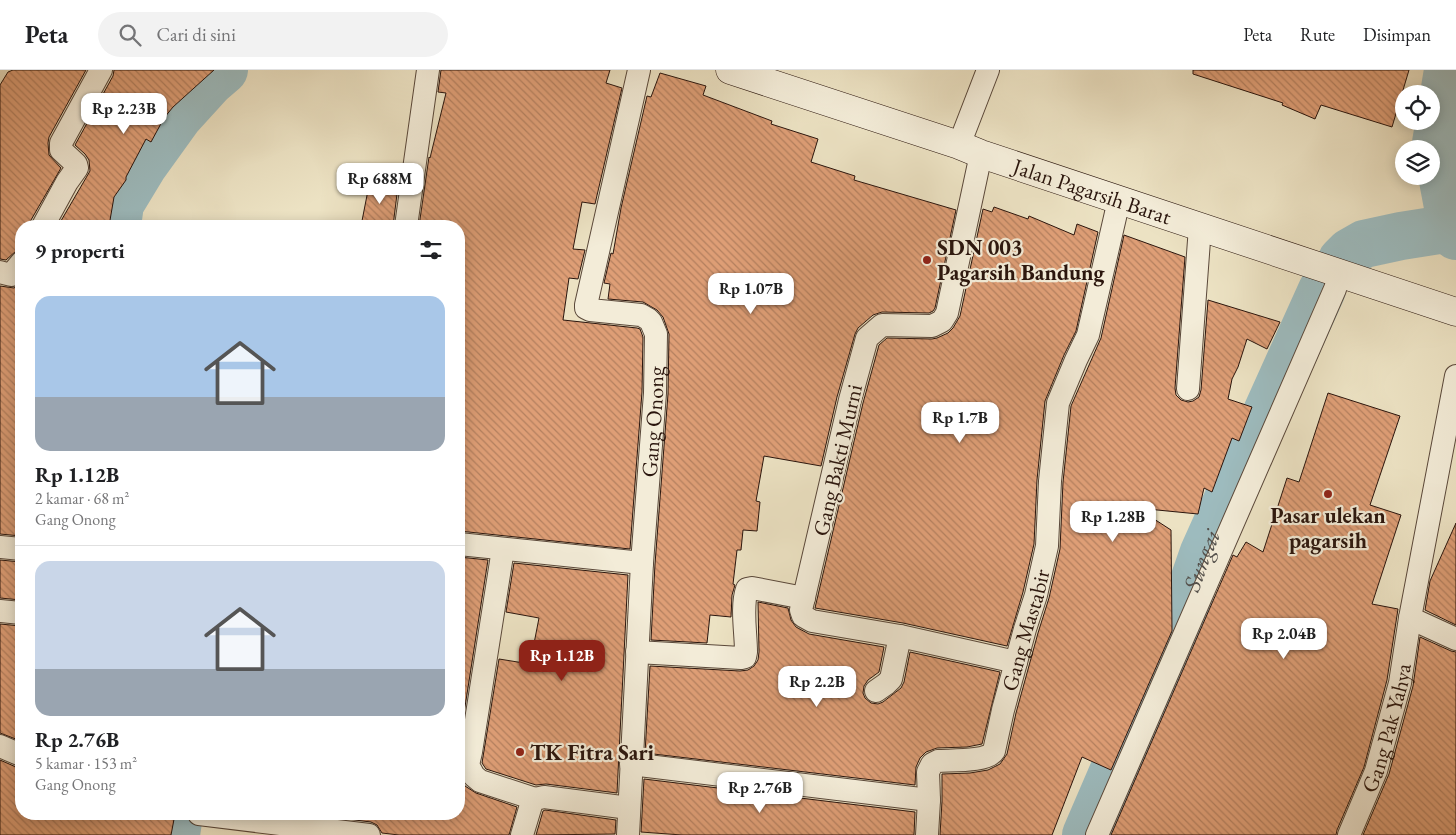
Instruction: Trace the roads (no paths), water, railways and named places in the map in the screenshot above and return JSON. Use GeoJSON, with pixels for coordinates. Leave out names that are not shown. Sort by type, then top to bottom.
{"type":"FeatureCollection","features":[{"type":"Feature","properties":{"kind":"street"},"geometry":{"type":"LineString","coordinates":[[47,220],[67,182],[77,168],[76,164],[61,150],[61,143],[101,70]]}},
{"type":"Feature","properties":{"kind":"street"},"geometry":{"type":"LineString","coordinates":[[407,220],[428,70]]}},
{"type":"Feature","properties":{"kind":"street","name":"Gang Onong"},"geometry":{"type":"LineString","coordinates":[[628,835],[642,563],[655,393],[656,334],[651,322],[641,315],[590,310],[586,308],[586,305],[640,70]]}},
{"type":"Feature","properties":{"kind":"street","name":"Jalan Pagarsih Barat"},"geometry":{"type":"LineString","coordinates":[[730,70],[1456,312]]}},
{"type":"Feature","properties":{"kind":"street","name":"Gang Bakti Murni"},"geometry":{"type":"LineString","coordinates":[[988,70],[970,150],[947,313],[942,321],[932,326],[882,325],[867,338],[850,400],[801,610],[803,616],[812,621],[900,636],[1016,662]]}},
{"type":"Feature","properties":{"kind":"street","name":"Gang Mastabir"},"geometry":{"type":"LineString","coordinates":[[927,835],[928,772],[932,764],[938,761],[985,758],[993,754],[1002,710],[1036,595],[1047,546],[1050,481],[1058,403],[1088,336],[1119,200]]}},
{"type":"Feature","properties":{"kind":"street"},"geometry":{"type":"LineString","coordinates":[[1188,389],[1200,227]]}},
{"type":"Feature","properties":{"kind":"street"},"geometry":{"type":"LineString","coordinates":[[0,272],[11,275],[15,270]]}},
{"type":"Feature","properties":{"kind":"street"},"geometry":{"type":"LineString","coordinates":[[1097,835],[1335,289],[1340,273]]}},
{"type":"Feature","properties":{"kind":"street","name":"Gang Pak Yahya"},"geometry":{"type":"LineString","coordinates":[[1349,835],[1376,771],[1400,684],[1410,618],[1456,376]]}},
{"type":"Feature","properties":{"kind":"street"},"geometry":{"type":"LineString","coordinates":[[465,545],[642,563]]}},
{"type":"Feature","properties":{"kind":"street"},"geometry":{"type":"LineString","coordinates":[[0,547],[15,548]]}},
{"type":"Feature","properties":{"kind":"street"},"geometry":{"type":"LineString","coordinates":[[503,548],[472,752],[468,765],[474,776],[480,781],[525,796],[629,808]]}},
{"type":"Feature","properties":{"kind":"street"},"geometry":{"type":"LineString","coordinates":[[637,652],[741,658],[745,656],[746,652],[745,618],[747,589],[752,588],[804,598]]}},
{"type":"Feature","properties":{"kind":"street"},"geometry":{"type":"LineString","coordinates":[[0,610],[15,612]]}},
{"type":"Feature","properties":{"kind":"street"},"geometry":{"type":"LineString","coordinates":[[1410,618],[1456,639]]}},
{"type":"Feature","properties":{"kind":"street"},"geometry":{"type":"LineString","coordinates":[[876,691],[891,679],[900,636]]}},
{"type":"Feature","properties":{"kind":"street"},"geometry":{"type":"LineString","coordinates":[[0,746],[15,752]]}},
{"type":"Feature","properties":{"kind":"street"},"geometry":{"type":"LineString","coordinates":[[631,764],[929,800]]}},
{"type":"Feature","properties":{"kind":"street"},"geometry":{"type":"LineString","coordinates":[[522,835],[531,805],[525,796]]}},
{"type":"Feature","properties":{"kind":"street"},"geometry":{"type":"LineString","coordinates":[[257,820],[325,827],[368,835]]}},
{"type":"Feature","properties":{"kind":"waterway","name":"Sungai"},"geometry":{"type":"LineString","coordinates":[[118,220],[120,204],[143,166],[179,116],[210,82],[224,70]]}},
{"type":"Feature","properties":{"kind":"waterway"},"geometry":{"type":"LineString","coordinates":[[1448,70],[1436,143],[1452,228],[1456,236]]}},
{"type":"Feature","properties":{"kind":"waterway","name":"Sungai"},"geometry":{"type":"LineString","coordinates":[[1342,260],[1350,252],[1364,244],[1452,228]]}},
{"type":"Feature","properties":{"kind":"waterway","name":"Sungai"},"geometry":{"type":"LineString","coordinates":[[1086,835],[1188,598],[1204,552],[1322,290]]}},
{"type":"Feature","properties":{"kind":"waterway","name":"Sungai"},"geometry":{"type":"LineString","coordinates":[[176,835],[178,820]]}},
{"type":"Feature","properties":{"kind":"place","name":"SDN 003 Pagarsih Bandung"},"geometry":{"type":"Point","coordinates":[927,260]}},
{"type":"Feature","properties":{"kind":"place","name":"Pasar ulekan pagarsih"},"geometry":{"type":"Point","coordinates":[1328,494]}},
{"type":"Feature","properties":{"kind":"place","name":"TK Fitra Sari"},"geometry":{"type":"Point","coordinates":[520,752]}}]}
